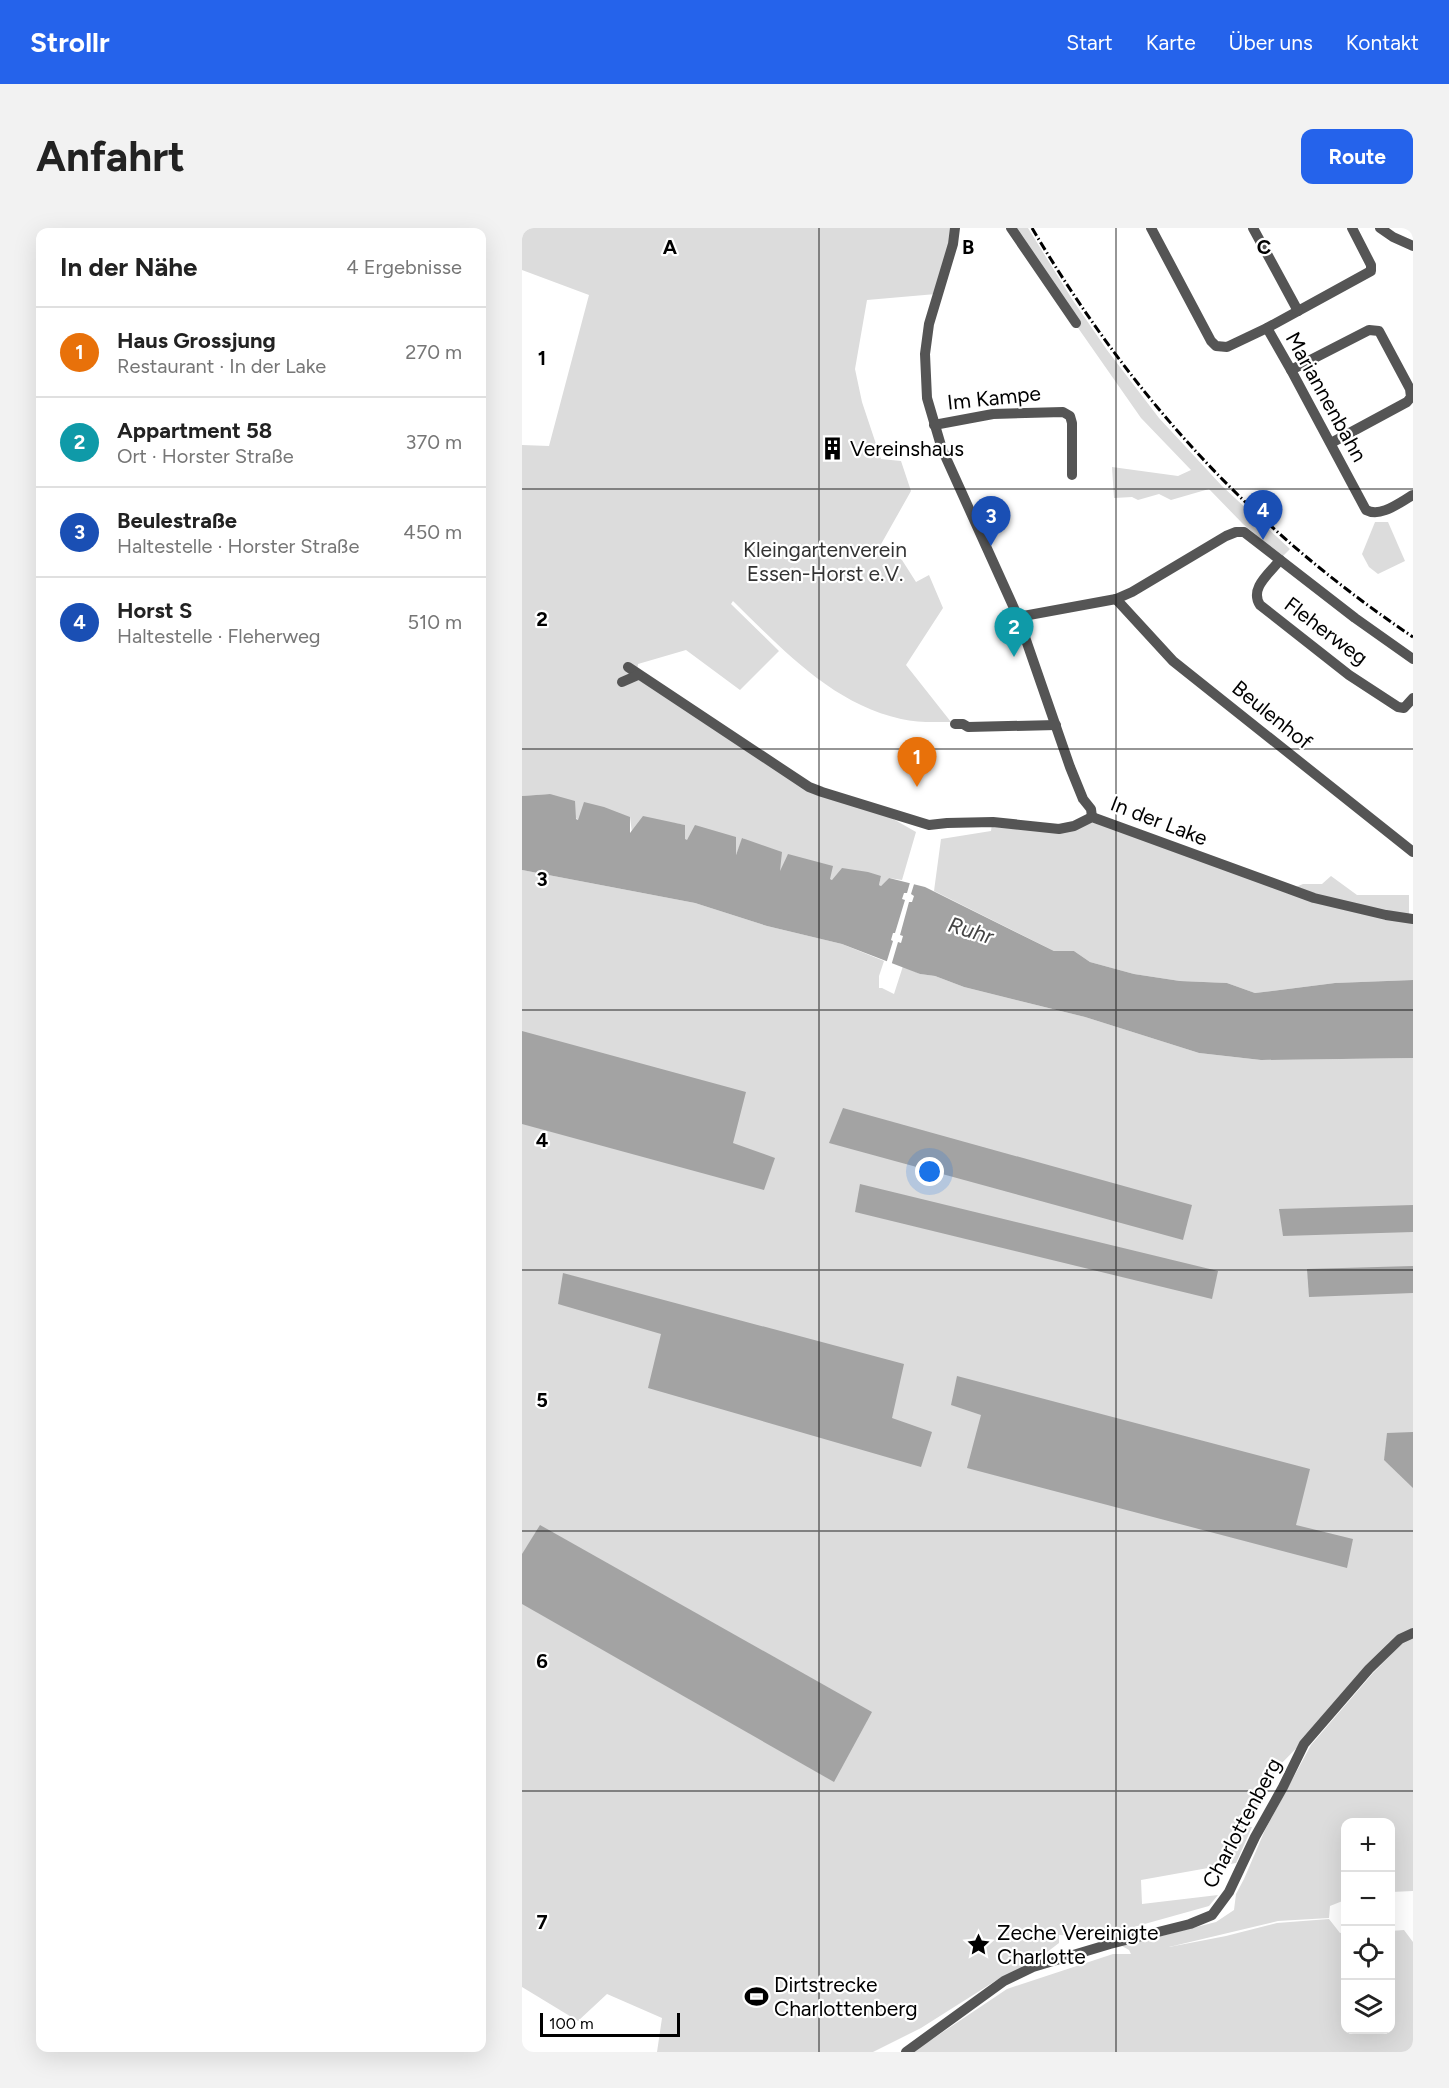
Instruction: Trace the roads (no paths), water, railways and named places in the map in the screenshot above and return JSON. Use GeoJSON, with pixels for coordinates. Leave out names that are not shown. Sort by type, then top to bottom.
{"type":"FeatureCollection","features":[{"type":"Feature","properties":{"kind":"street"},"geometry":{"type":"LineString","coordinates":[[955,228],[953,244],[929,324],[925,354],[927,398],[942,449],[1018,617],[1083,799],[1090,809],[1088,818]]}},
{"type":"Feature","properties":{"kind":"street"},"geometry":{"type":"LineString","coordinates":[[1011,228],[1076,323]]}},
{"type":"Feature","properties":{"kind":"street","name":"Mariannenbahn"},"geometry":{"type":"LineString","coordinates":[[1151,228],[1211,341],[1216,346],[1227,347],[1267,328],[1366,510],[1370,513],[1379,512],[1413,495]]}},
{"type":"Feature","properties":{"kind":"street"},"geometry":{"type":"LineString","coordinates":[[1253,228],[1298,311]]}},
{"type":"Feature","properties":{"kind":"street"},"geometry":{"type":"LineString","coordinates":[[1267,328],[1371,271],[1371,265],[1352,228]]}},
{"type":"Feature","properties":{"kind":"street"},"geometry":{"type":"LineString","coordinates":[[1380,228],[1413,246]]}},
{"type":"Feature","properties":{"kind":"street"},"geometry":{"type":"LineString","coordinates":[[1291,370],[1370,330],[1379,331],[1411,394],[1407,402],[1331,443]]}},
{"type":"Feature","properties":{"kind":"street","name":"Im Kampe"},"geometry":{"type":"LineString","coordinates":[[934,425],[993,414],[1064,412],[1070,416],[1072,423],[1072,475]]}},
{"type":"Feature","properties":{"kind":"street","name":"Fleherweg"},"geometry":{"type":"LineString","coordinates":[[1116,598],[1132,592],[1233,533],[1244,532],[1355,618],[1413,659]]}},
{"type":"Feature","properties":{"kind":"street","name":"Fleherweg"},"geometry":{"type":"LineString","coordinates":[[1280,560],[1258,587],[1256,597],[1260,605],[1349,675],[1398,707],[1404,708],[1413,698]]}},
{"type":"Feature","properties":{"kind":"street"},"geometry":{"type":"LineString","coordinates":[[1018,617],[1116,598]]}},
{"type":"Feature","properties":{"kind":"street","name":"Beulenhof"},"geometry":{"type":"LineString","coordinates":[[1116,598],[1173,661],[1413,852]]}},
{"type":"Feature","properties":{"kind":"street","name":"In der Lake"},"geometry":{"type":"LineString","coordinates":[[628,667],[809,787],[822,792],[929,825],[993,822],[1059,829],[1074,826],[1088,818],[1314,898],[1413,919]]}},
{"type":"Feature","properties":{"kind":"street"},"geometry":{"type":"LineString","coordinates":[[622,682],[638,675]]}},
{"type":"Feature","properties":{"kind":"street"},"geometry":{"type":"LineString","coordinates":[[955,724],[963,724],[968,728],[1056,725]]}},
{"type":"Feature","properties":{"kind":"street","name":"Charlottenberg"},"geometry":{"type":"LineString","coordinates":[[906,2052],[1004,1981],[1033,1967],[1110,1944],[1190,1924],[1212,1915],[1229,1892],[1304,1744],[1369,1669],[1400,1639],[1413,1633]]}},
{"type":"Feature","properties":{"kind":"water","name":"Ruhr"},"geometry":{"type":"Polygon","coordinates":[[[550,794],[575,801],[576,819],[578,820],[584,802],[630,817],[630,833],[643,816],[685,825],[685,839],[687,840],[695,825],[736,837],[736,855],[742,838],[782,852],[780,871],[788,854],[833,866],[830,879],[832,880],[842,868],[881,876],[879,885],[881,886],[889,878],[925,887],[1054,951],[1074,951],[1090,962],[1134,974],[1180,981],[1227,983],[1255,993],[1335,983],[1413,980],[1413,1058],[1261,1060],[1199,1053],[1085,1017],[964,987],[935,976],[920,974],[842,944],[767,926],[695,903],[522,870],[522,796],[550,794]]]}},
{"type":"Feature","properties":{"kind":"water"},"geometry":{"type":"Polygon","coordinates":[[[522,1031],[746,1092],[733,1143],[775,1158],[764,1190],[522,1124],[522,1031]]]}},
{"type":"Feature","properties":{"kind":"water"},"geometry":{"type":"Polygon","coordinates":[[[843,1108],[1192,1205],[1183,1240],[829,1143],[843,1108]]]}},
{"type":"Feature","properties":{"kind":"water"},"geometry":{"type":"Polygon","coordinates":[[[860,1184],[1218,1271],[1212,1299],[855,1212],[860,1184]]]}},
{"type":"Feature","properties":{"kind":"water"},"geometry":{"type":"Polygon","coordinates":[[[1413,1205],[1413,1232],[1283,1236],[1279,1209],[1413,1205]]]}},
{"type":"Feature","properties":{"kind":"water"},"geometry":{"type":"Polygon","coordinates":[[[1413,1266],[1413,1293],[1309,1297],[1307,1269],[1413,1266]]]}},
{"type":"Feature","properties":{"kind":"water"},"geometry":{"type":"Polygon","coordinates":[[[563,1273],[904,1364],[892,1418],[932,1432],[921,1467],[648,1388],[661,1334],[558,1304],[563,1273]]]}},
{"type":"Feature","properties":{"kind":"water"},"geometry":{"type":"Polygon","coordinates":[[[957,1376],[1310,1469],[1296,1525],[1353,1539],[1347,1568],[967,1468],[981,1415],[951,1405],[957,1376]]]}},
{"type":"Feature","properties":{"kind":"water"},"geometry":{"type":"Polygon","coordinates":[[[1413,1432],[1413,1488],[1384,1460],[1387,1433],[1413,1432]]]}},
{"type":"Feature","properties":{"kind":"water"},"geometry":{"type":"Polygon","coordinates":[[[540,1525],[872,1712],[834,1782],[522,1604],[522,1554],[540,1525]]]}},
{"type":"Feature","properties":{"kind":"railway"},"geometry":{"type":"LineString","coordinates":[[1032,228],[1070,289],[1111,347],[1153,402],[1199,455],[1247,504],[1299,551],[1354,595],[1413,637]]}},
{"type":"Feature","properties":{"kind":"place","name":"Vereinshaus"},"geometry":{"type":"Point","coordinates":[832,449]}},
{"type":"Feature","properties":{"kind":"place","name":"Horst S"},"geometry":{"type":"Point","coordinates":[1263,540]}},
{"type":"Feature","properties":{"kind":"place","name":"Beulestraße"},"geometry":{"type":"Point","coordinates":[991,546]}},
{"type":"Feature","properties":{"kind":"place","name":"Appartment 58"},"geometry":{"type":"Point","coordinates":[1014,657]}},
{"type":"Feature","properties":{"kind":"place","name":"Haus Grossjung"},"geometry":{"type":"Point","coordinates":[917,787]}},
{"type":"Feature","properties":{"kind":"place","name":"Zeche Vereinigte Charlotte"},"geometry":{"type":"Point","coordinates":[979,1945]}},
{"type":"Feature","properties":{"kind":"place","name":"Dirtstrecke Charlottenberg"},"geometry":{"type":"Point","coordinates":[756,1997]}},
{"type":"Feature","properties":{"kind":"park label","name":"Kleingartenverein Essen-Horst e.V."},"geometry":{"type":"Point","coordinates":[825,562]}}]}
